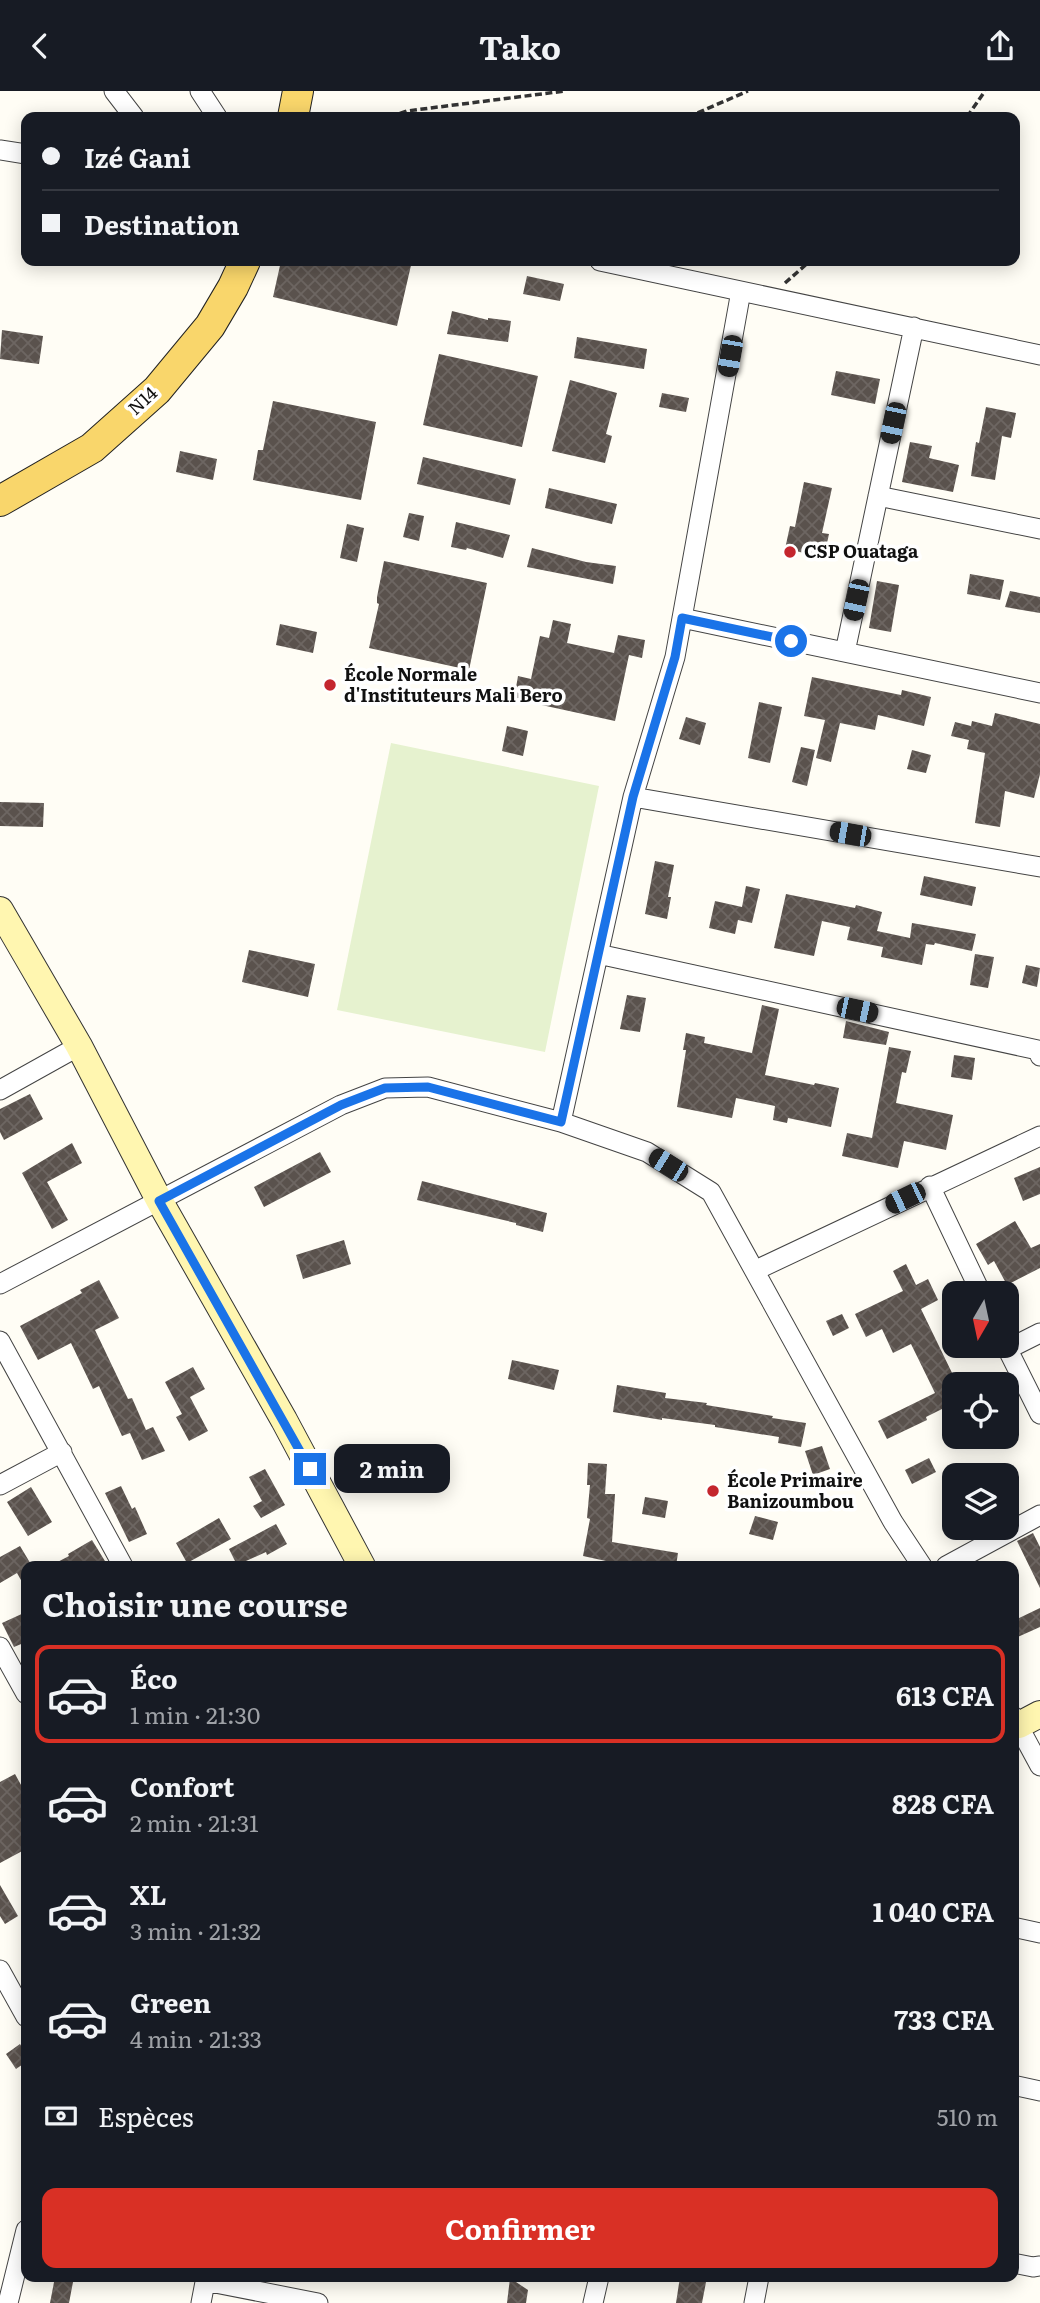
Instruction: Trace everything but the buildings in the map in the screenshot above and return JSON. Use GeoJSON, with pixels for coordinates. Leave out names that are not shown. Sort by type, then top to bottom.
{"type":"FeatureCollection","features":[{"type":"Feature","properties":{"kind":"main road"},"geometry":{"type":"LineString","coordinates":[[294,112],[298,91]]}},
{"type":"Feature","properties":{"kind":"main road","name":"N14"},"geometry":{"type":"LineString","coordinates":[[0,501],[92,448],[157,390],[210,326],[243,266]]}},
{"type":"Feature","properties":{"kind":"street"},"geometry":{"type":"LineString","coordinates":[[114,91],[130,112]]}},
{"type":"Feature","properties":{"kind":"street"},"geometry":{"type":"LineString","coordinates":[[200,91],[214,112]]}},
{"type":"Feature","properties":{"kind":"street"},"geometry":{"type":"LineString","coordinates":[[0,150],[21,153]]}},
{"type":"Feature","properties":{"kind":"street"},"geometry":{"type":"LineString","coordinates":[[624,266],[1040,355]]}},
{"type":"Feature","properties":{"kind":"street"},"geometry":{"type":"LineString","coordinates":[[561,1122],[633,797],[675,657],[741,291]]}},
{"type":"Feature","properties":{"kind":"street"},"geometry":{"type":"LineString","coordinates":[[845,652],[914,327]]}},
{"type":"Feature","properties":{"kind":"street"},"geometry":{"type":"LineString","coordinates":[[878,496],[1040,529]]}},
{"type":"Feature","properties":{"kind":"street"},"geometry":{"type":"LineString","coordinates":[[682,618],[1040,692]]}},
{"type":"Feature","properties":{"kind":"street"},"geometry":{"type":"LineString","coordinates":[[633,797],[1040,867]]}},
{"type":"Feature","properties":{"kind":"street"},"geometry":{"type":"LineString","coordinates":[[0,910],[79,1046],[159,1201],[284,1420],[359,1561]]}},
{"type":"Feature","properties":{"kind":"street"},"geometry":{"type":"LineString","coordinates":[[598,954],[1039,1049]]}},
{"type":"Feature","properties":{"kind":"street"},"geometry":{"type":"LineString","coordinates":[[0,1090],[79,1046]]}},
{"type":"Feature","properties":{"kind":"street"},"geometry":{"type":"LineString","coordinates":[[0,1284],[341,1105],[385,1088],[428,1087],[561,1122],[647,1151],[711,1192],[893,1522],[908,1557]]}},
{"type":"Feature","properties":{"kind":"street"},"geometry":{"type":"LineString","coordinates":[[756,1270],[1040,1136]]}},
{"type":"Feature","properties":{"kind":"street"},"geometry":{"type":"LineString","coordinates":[[930,1186],[975,1281]]}},
{"type":"Feature","properties":{"kind":"street"},"geometry":{"type":"LineString","coordinates":[[1019,1342],[1040,1333]]}},
{"type":"Feature","properties":{"kind":"street"},"geometry":{"type":"LineString","coordinates":[[0,1341],[120,1561]]}},
{"type":"Feature","properties":{"kind":"street"},"geometry":{"type":"LineString","coordinates":[[1012,1358],[1040,1414]]}},
{"type":"Feature","properties":{"kind":"street"},"geometry":{"type":"LineString","coordinates":[[0,1485],[62,1452]]}},
{"type":"Feature","properties":{"kind":"street"},"geometry":{"type":"LineString","coordinates":[[955,1561],[1040,1515]]}},
{"type":"Feature","properties":{"kind":"street"},"geometry":{"type":"LineString","coordinates":[[0,1647],[21,1685]]}},
{"type":"Feature","properties":{"kind":"street"},"geometry":{"type":"LineString","coordinates":[[1021,1720],[1040,1766]]}},
{"type":"Feature","properties":{"kind":"street"},"geometry":{"type":"LineString","coordinates":[[1019,1928],[1040,1933]]}},
{"type":"Feature","properties":{"kind":"street"},"geometry":{"type":"LineString","coordinates":[[0,1970],[21,2008]]}},
{"type":"Feature","properties":{"kind":"street"},"geometry":{"type":"LineString","coordinates":[[1019,2086],[1040,2091]]}},
{"type":"Feature","properties":{"kind":"street"},"geometry":{"type":"LineString","coordinates":[[8,2303],[21,2250]]}},
{"type":"Feature","properties":{"kind":"street"},"geometry":{"type":"LineString","coordinates":[[1019,2264],[1040,2266]]}},
{"type":"Feature","properties":{"kind":"street"},"geometry":{"type":"LineString","coordinates":[[201,2303],[205,2282]]}},
{"type":"Feature","properties":{"kind":"street"},"geometry":{"type":"LineString","coordinates":[[220,2282],[318,2303]]}},
{"type":"Feature","properties":{"kind":"street"},"geometry":{"type":"LineString","coordinates":[[593,2303],[598,2282]]}},
{"type":"Feature","properties":{"kind":"street"},"geometry":{"type":"LineString","coordinates":[[754,2303],[758,2282]]}},
{"type":"Feature","properties":{"kind":"path"},"geometry":{"type":"LineString","coordinates":[[404,112],[565,91]]}},
{"type":"Feature","properties":{"kind":"path"},"geometry":{"type":"LineString","coordinates":[[700,112],[748,91]]}},
{"type":"Feature","properties":{"kind":"path"},"geometry":{"type":"LineString","coordinates":[[970,112],[985,91]]}},
{"type":"Feature","properties":{"kind":"green space"},"geometry":{"type":"Polygon","coordinates":[[[391,743],[599,786],[545,1052],[337,1010],[391,743]]]}},
{"type":"Feature","properties":{"kind":"place","name":"CSP Ouataga"},"geometry":{"type":"Point","coordinates":[790,552]}},
{"type":"Feature","properties":{"kind":"place","name":"École Normale d'Instituteurs Mali Bero"},"geometry":{"type":"Point","coordinates":[330,685]}},
{"type":"Feature","properties":{"kind":"place","name":"École Primaire Banizoumbou"},"geometry":{"type":"Point","coordinates":[713,1491]}},
{"type":"Feature","properties":{"kind":"route"},"geometry":{"type":"LineString","coordinates":[[310,1469],[159,1201],[341,1105],[385,1088],[428,1087],[561,1122],[633,797],[675,657],[682,618],[791,641]]}}]}
